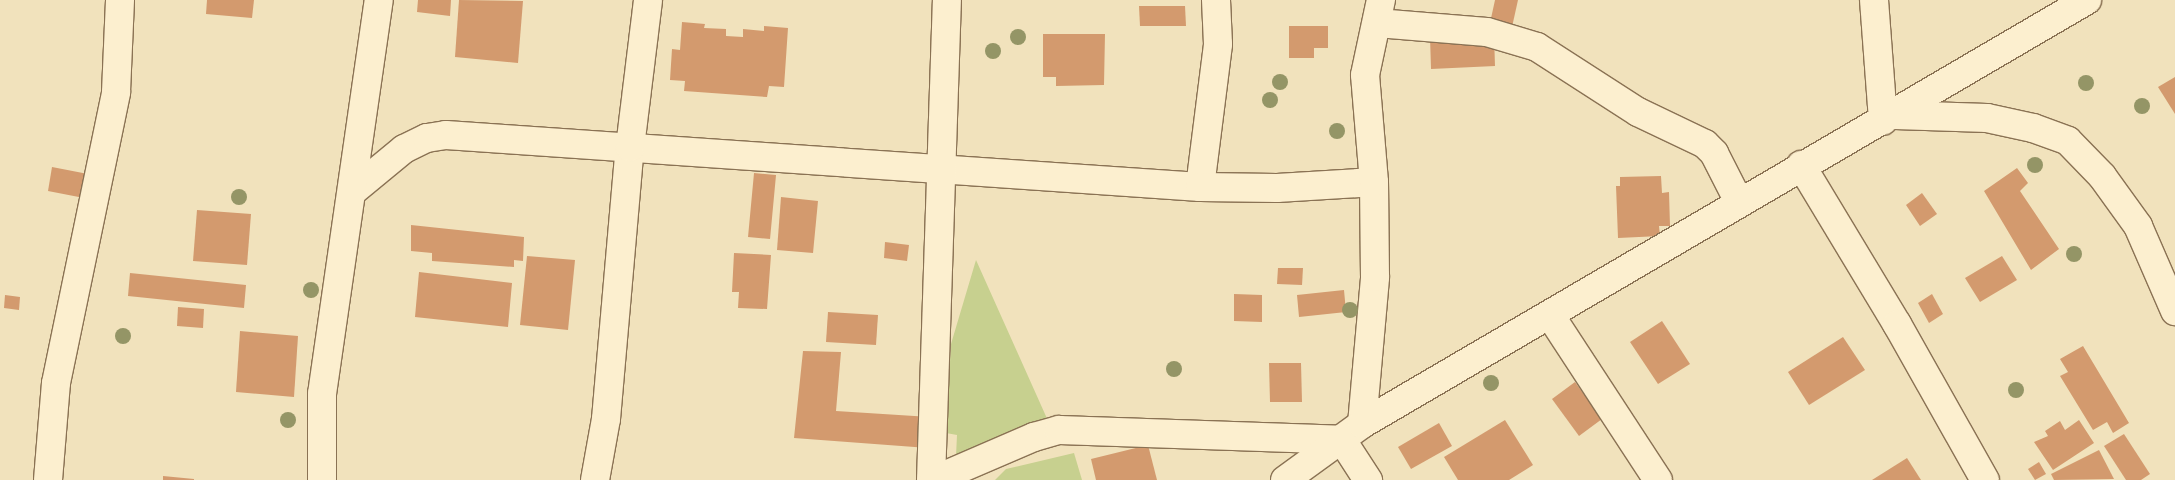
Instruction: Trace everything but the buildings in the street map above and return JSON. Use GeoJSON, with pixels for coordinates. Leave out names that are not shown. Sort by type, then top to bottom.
{"type":"FeatureCollection","features":[{"type":"Feature","properties":{"kind":"street"},"geometry":{"type":"LineString","coordinates":[[48,480],[56,383],[116,92],[120,0]]}},
{"type":"Feature","properties":{"kind":"street"},"geometry":{"type":"LineString","coordinates":[[322,480],[322,394],[353,191],[379,0]]}},
{"type":"Feature","properties":{"kind":"street"},"geometry":{"type":"LineString","coordinates":[[595,480],[606,419],[630,147],[648,0]]}},
{"type":"Feature","properties":{"kind":"street"},"geometry":{"type":"LineString","coordinates":[[947,0],[932,480],[1034,437],[1059,430],[1352,432]]}},
{"type":"Feature","properties":{"kind":"street"},"geometry":{"type":"LineString","coordinates":[[1200,187],[1218,44],[1216,0]]}},
{"type":"Feature","properties":{"kind":"street"},"geometry":{"type":"LineString","coordinates":[[1874,0],[1889,118]]}},
{"type":"Feature","properties":{"kind":"street"},"geometry":{"type":"LineString","coordinates":[[1285,480],[1352,432],[1801,165],[1889,118],[2087,0]]}},
{"type":"Feature","properties":{"kind":"street"},"geometry":{"type":"LineString","coordinates":[[1368,480],[1352,432],[1375,277],[1374,182],[1365,75],[1379,11],[1487,32],[1537,47],[1638,112],[1705,144],[1714,153],[1739,202]]}},
{"type":"Feature","properties":{"kind":"street"},"geometry":{"type":"LineString","coordinates":[[1889,118],[1987,118],[2033,128],[2068,141],[2102,176],[2138,226],[2175,311]]}},
{"type":"Feature","properties":{"kind":"street"},"geometry":{"type":"LineString","coordinates":[[353,191],[404,149],[427,138],[446,135],[1200,187],[1277,188],[1374,182]]}},
{"type":"Feature","properties":{"kind":"street"},"geometry":{"type":"LineString","coordinates":[[1801,165],[1897,324],[1985,480]]}},
{"type":"Feature","properties":{"kind":"street"},"geometry":{"type":"LineString","coordinates":[[1550,314],[1658,480]]}},
{"type":"Feature","properties":{"kind":"green space"},"geometry":{"type":"Polygon","coordinates":[[[976,260],[1049,423],[956,456],[957,435],[946,433],[951,344],[976,260]]]}},
{"type":"Feature","properties":{"kind":"green space"},"geometry":{"type":"Polygon","coordinates":[[[1074,453],[1082,480],[995,480],[1006,469],[1074,453]]]}}]}
